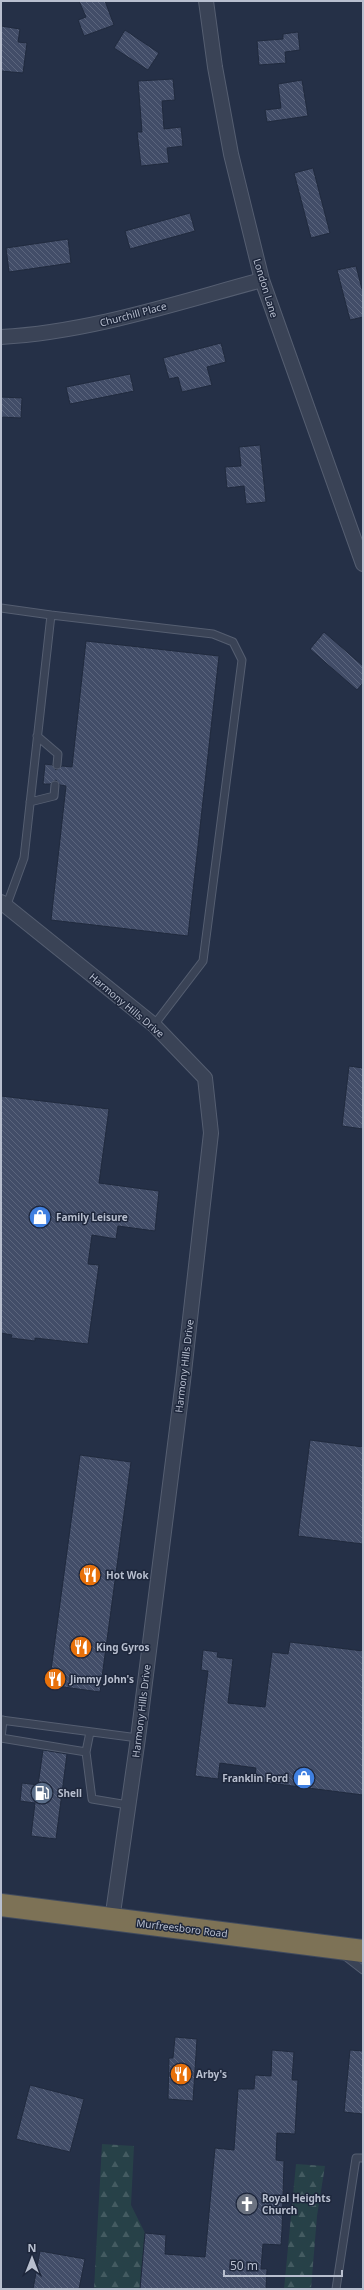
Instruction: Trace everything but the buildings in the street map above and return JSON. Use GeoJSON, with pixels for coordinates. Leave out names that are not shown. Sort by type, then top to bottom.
{"type":"FeatureCollection","features":[{"type":"Feature","properties":{"kind":"highway","name":"Murfreesboro Road"},"geometry":{"type":"LineString","coordinates":[[1,1906],[363,1951]]}},
{"type":"Feature","properties":{"kind":"street","name":"London Lane"},"geometry":{"type":"LineString","coordinates":[[206,1],[215,67],[231,154],[262,280],[363,564]]}},
{"type":"Feature","properties":{"kind":"street","name":"Churchill Place"},"geometry":{"type":"LineString","coordinates":[[1,337],[35,335],[102,323],[262,280]]}},
{"type":"Feature","properties":{"kind":"street","name":"Harmony Hills Drive"},"geometry":{"type":"LineString","coordinates":[[4,904],[154,1025],[205,1078],[211,1133],[183,1381],[138,1738],[112,1920]]}},
{"type":"Feature","properties":{"kind":"lane"},"geometry":{"type":"LineString","coordinates":[[1,608],[213,634],[233,642],[242,660],[203,961],[154,1025]]}},
{"type":"Feature","properties":{"kind":"lane"},"geometry":{"type":"LineString","coordinates":[[4,904],[24,858],[51,615]]}},
{"type":"Feature","properties":{"kind":"lane"},"geometry":{"type":"LineString","coordinates":[[37,736],[58,754],[57,766]]}},
{"type":"Feature","properties":{"kind":"lane"},"geometry":{"type":"LineString","coordinates":[[30,802],[54,796],[55,785]]}},
{"type":"Feature","properties":{"kind":"lane"},"geometry":{"type":"LineString","coordinates":[[86,1752],[1,1738],[2,1720],[138,1738]]}},
{"type":"Feature","properties":{"kind":"lane"},"geometry":{"type":"LineString","coordinates":[[90,1732],[86,1752],[92,1798],[128,1805]]}},
{"type":"Feature","properties":{"kind":"lane"},"geometry":{"type":"LineString","coordinates":[[335,1948],[363,1970]]}},
{"type":"Feature","properties":{"kind":"lane"},"geometry":{"type":"LineString","coordinates":[[336,2289],[356,2158],[363,2158]]}},
{"type":"Feature","properties":{"kind":"green space"},"geometry":{"type":"Polygon","coordinates":[[[102,2144],[134,2146],[131,2205],[145,2233],[140,2289],[94,2289],[102,2144]]]}},
{"type":"Feature","properties":{"kind":"green space"},"geometry":{"type":"Polygon","coordinates":[[[296,2164],[325,2166],[317,2216],[311,2289],[284,2289],[296,2164]]]}},
{"type":"Feature","properties":{"kind":"place","name":"Family Leisure"},"geometry":{"type":"Point","coordinates":[40,1217]}},
{"type":"Feature","properties":{"kind":"place","name":"Hot Wok"},"geometry":{"type":"Point","coordinates":[90,1575]}},
{"type":"Feature","properties":{"kind":"place","name":"King Gyros"},"geometry":{"type":"Point","coordinates":[81,1647]}},
{"type":"Feature","properties":{"kind":"place","name":"Jimmy John's"},"geometry":{"type":"Point","coordinates":[55,1679]}},
{"type":"Feature","properties":{"kind":"place","name":"Franklin Ford"},"geometry":{"type":"Point","coordinates":[304,1778]}},
{"type":"Feature","properties":{"kind":"place","name":"Shell"},"geometry":{"type":"Point","coordinates":[42,1793]}},
{"type":"Feature","properties":{"kind":"place","name":"Arby's"},"geometry":{"type":"Point","coordinates":[181,2074]}},
{"type":"Feature","properties":{"kind":"place","name":"Royal Heights Church"},"geometry":{"type":"Point","coordinates":[247,2204]}}]}
